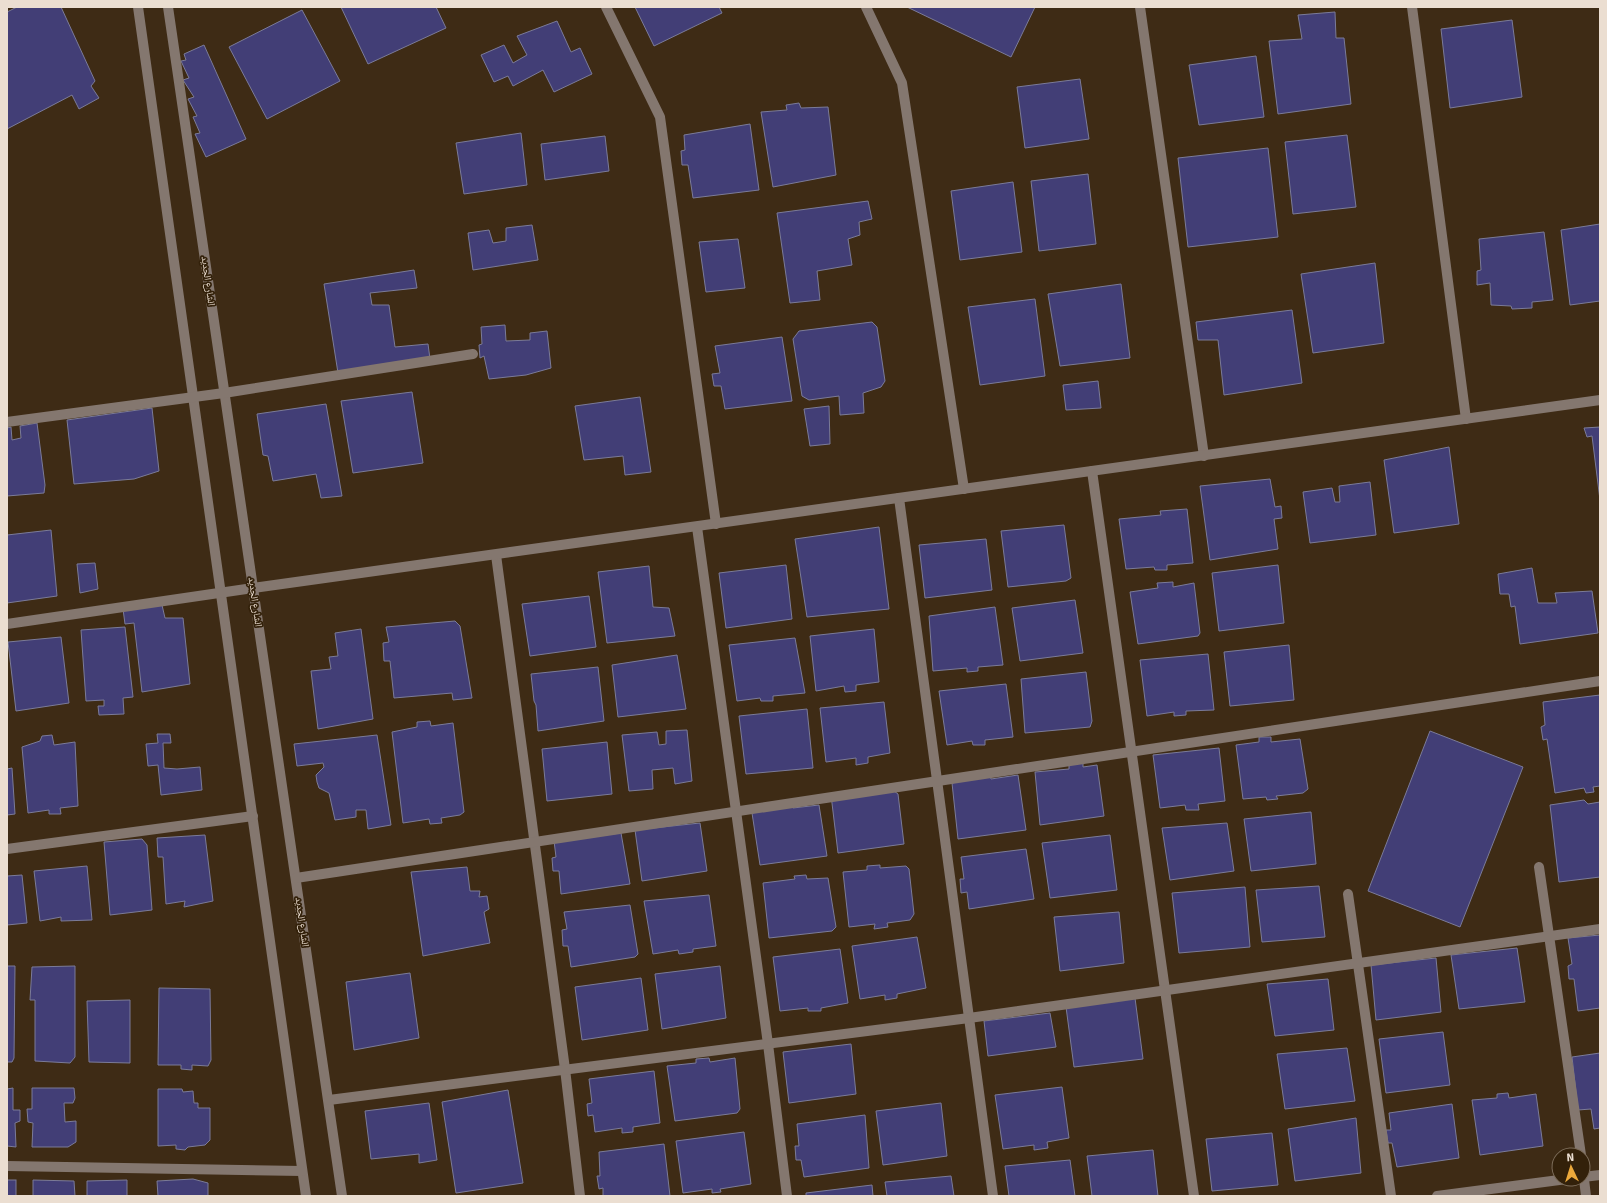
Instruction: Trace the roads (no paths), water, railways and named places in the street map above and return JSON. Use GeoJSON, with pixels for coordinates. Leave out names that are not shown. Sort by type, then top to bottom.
{"type":"FeatureCollection","features":[{"type":"Feature","properties":{"kind":"street"},"geometry":{"type":"LineString","coordinates":[[138,7],[306,1196]]}},
{"type":"Feature","properties":{"kind":"street","name":"الشارع الجديد"},"geometry":{"type":"LineString","coordinates":[[168,7],[342,1196]]}},
{"type":"Feature","properties":{"kind":"street"},"geometry":{"type":"LineString","coordinates":[[606,7],[660,117],[716,524]]}},
{"type":"Feature","properties":{"kind":"street"},"geometry":{"type":"LineString","coordinates":[[866,7],[902,83],[964,489]]}},
{"type":"Feature","properties":{"kind":"street"},"geometry":{"type":"LineString","coordinates":[[1140,7],[1204,456]]}},
{"type":"Feature","properties":{"kind":"street"},"geometry":{"type":"LineString","coordinates":[[1412,7],[1466,419]]}},
{"type":"Feature","properties":{"kind":"street"},"geometry":{"type":"LineString","coordinates":[[7,422],[224,393],[473,354]]}},
{"type":"Feature","properties":{"kind":"street"},"geometry":{"type":"LineString","coordinates":[[7,624],[252,588],[1600,400]]}},
{"type":"Feature","properties":{"kind":"street"},"geometry":{"type":"LineString","coordinates":[[1092,471],[1194,1196]]}},
{"type":"Feature","properties":{"kind":"street"},"geometry":{"type":"LineString","coordinates":[[899,498],[993,1196]]}},
{"type":"Feature","properties":{"kind":"street"},"geometry":{"type":"LineString","coordinates":[[697,527],[768,1044],[787,1196]]}},
{"type":"Feature","properties":{"kind":"street"},"geometry":{"type":"LineString","coordinates":[[496,555],[565,1069],[580,1196]]}},
{"type":"Feature","properties":{"kind":"street"},"geometry":{"type":"LineString","coordinates":[[296,878],[1600,681]]}},
{"type":"Feature","properties":{"kind":"street"},"geometry":{"type":"LineString","coordinates":[[7,848],[253,816]]}},
{"type":"Feature","properties":{"kind":"street"},"geometry":{"type":"LineString","coordinates":[[1539,867],[1580,1147]]}},
{"type":"Feature","properties":{"kind":"street"},"geometry":{"type":"LineString","coordinates":[[1348,894],[1391,1196]]}},
{"type":"Feature","properties":{"kind":"street"},"geometry":{"type":"LineString","coordinates":[[329,1100],[970,1018],[1600,929]]}},
{"type":"Feature","properties":{"kind":"street"},"geometry":{"type":"LineString","coordinates":[[7,1166],[302,1171]]}},
{"type":"Feature","properties":{"kind":"street"},"geometry":{"type":"LineString","coordinates":[[1437,1196],[1551,1181]]}}]}
